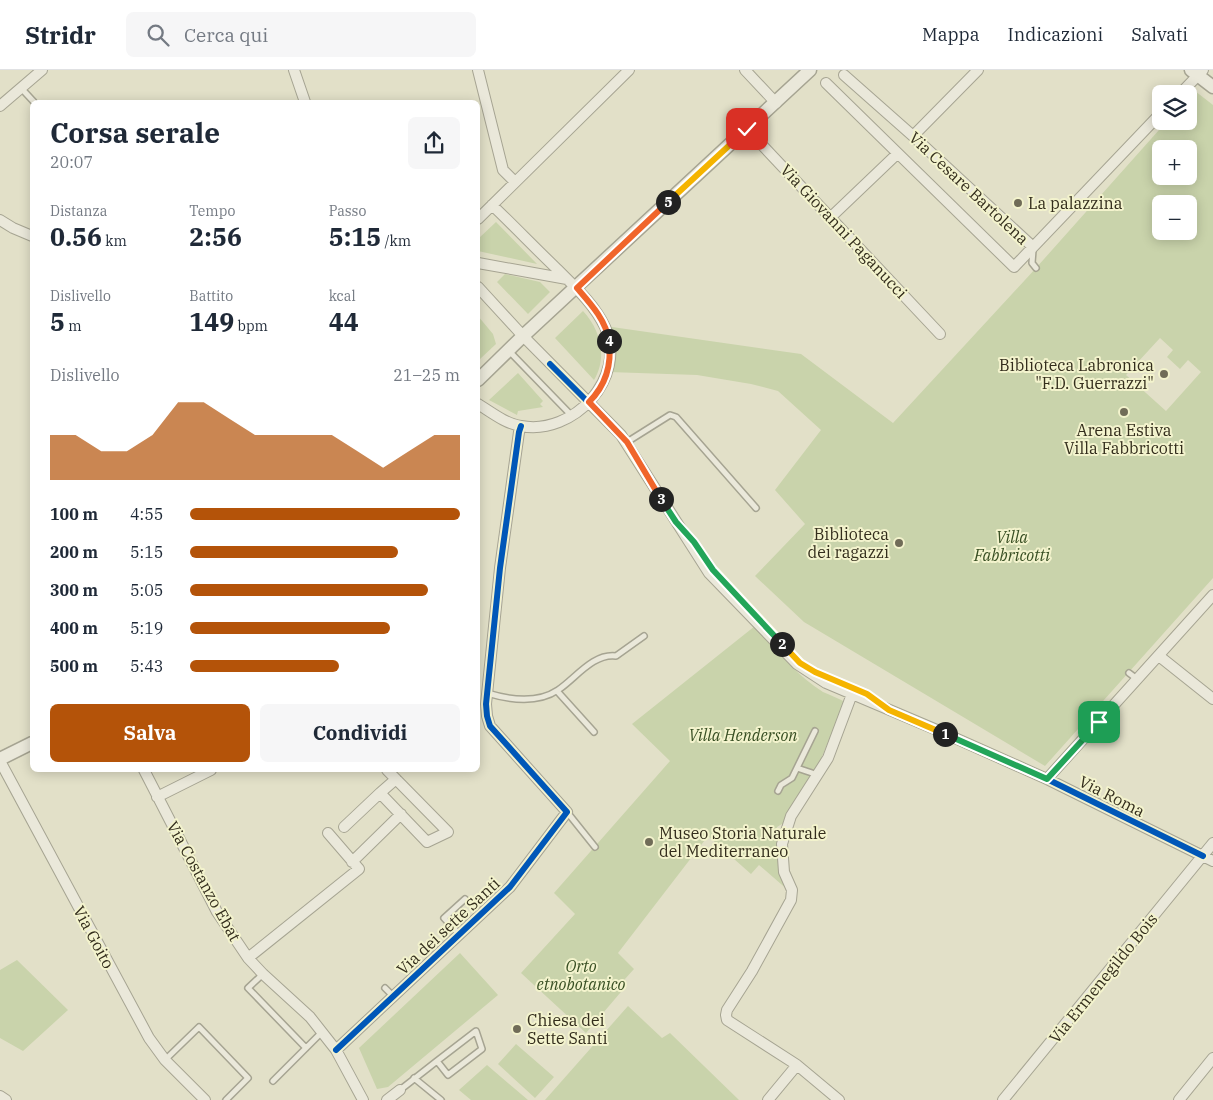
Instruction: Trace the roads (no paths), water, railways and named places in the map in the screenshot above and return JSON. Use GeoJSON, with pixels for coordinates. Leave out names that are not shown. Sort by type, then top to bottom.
{"type":"FeatureCollection","features":[{"type":"Feature","properties":{"kind":"street"},"geometry":{"type":"LineString","coordinates":[[0,106],[42,70]]}},
{"type":"Feature","properties":{"kind":"street"},"geometry":{"type":"LineString","coordinates":[[294,70],[303,100]]}},
{"type":"Feature","properties":{"kind":"street"},"geometry":{"type":"LineString","coordinates":[[478,70],[503,170],[515,182]]}},
{"type":"Feature","properties":{"kind":"street"},"geometry":{"type":"LineString","coordinates":[[480,217],[629,70]]}},
{"type":"Feature","properties":{"kind":"street"},"geometry":{"type":"LineString","coordinates":[[744,70],[776,103]]}},
{"type":"Feature","properties":{"kind":"street"},"geometry":{"type":"LineString","coordinates":[[480,378],[572,283],[747,129],[810,70]]}},
{"type":"Feature","properties":{"kind":"street"},"geometry":{"type":"LineString","coordinates":[[913,136],[978,70]]}},
{"type":"Feature","properties":{"kind":"street"},"geometry":{"type":"LineString","coordinates":[[1187,85],[1197,72],[1213,87]]}},
{"type":"Feature","properties":{"kind":"street","name":"Via Cesare Bartolena"},"geometry":{"type":"LineString","coordinates":[[826,83],[1014,267],[1033,247],[844,75]]}},
{"type":"Feature","properties":{"kind":"street"},"geometry":{"type":"LineString","coordinates":[[1033,247],[1152,122]]}},
{"type":"Feature","properties":{"kind":"street","name":"Via Giovanni Paganucci"},"geometry":{"type":"LineString","coordinates":[[747,129],[831,216],[940,334]]}},
{"type":"Feature","properties":{"kind":"street"},"geometry":{"type":"LineString","coordinates":[[831,216],[897,154]]}},
{"type":"Feature","properties":{"kind":"street"},"geometry":{"type":"LineString","coordinates":[[480,405],[521,426],[537,427],[552,425],[571,415],[589,402],[609,372],[610,344],[599,316],[572,283],[494,203]]}},
{"type":"Feature","properties":{"kind":"street"},"geometry":{"type":"LineString","coordinates":[[0,220],[30,235]]}},
{"type":"Feature","properties":{"kind":"street"},"geometry":{"type":"LineString","coordinates":[[480,263],[572,283]]}},
{"type":"Feature","properties":{"kind":"street","name":"Via Roma"},"geometry":{"type":"LineString","coordinates":[[480,289],[522,336],[627,442],[709,573],[797,664],[826,683],[1047,779],[1213,861]]}},
{"type":"Feature","properties":{"kind":"street"},"geometry":{"type":"LineString","coordinates":[[521,426],[500,568],[487,716],[490,726],[567,812]]}},
{"type":"Feature","properties":{"kind":"street"},"geometry":{"type":"LineString","coordinates":[[1047,779],[1138,680],[1213,594]]}},
{"type":"Feature","properties":{"kind":"street"},"geometry":{"type":"LineString","coordinates":[[1159,656],[1213,699]]}},
{"type":"Feature","properties":{"kind":"street"},"geometry":{"type":"LineString","coordinates":[[838,1100],[797,1065],[727,1020],[726,1015],[791,900],[792,890],[784,872],[782,844],[791,816],[819,775],[828,758],[852,694]]}},
{"type":"Feature","properties":{"kind":"street"},"geometry":{"type":"LineString","coordinates":[[0,760],[30,744]]}},
{"type":"Feature","properties":{"kind":"street","name":"Via Goito"},"geometry":{"type":"LineString","coordinates":[[0,760],[149,1038],[165,1060],[205,1100]]}},
{"type":"Feature","properties":{"kind":"street","name":"Via Costanzo Ebat"},"geometry":{"type":"LineString","coordinates":[[145,772],[217,912],[248,958],[310,1017],[336,1050]]}},
{"type":"Feature","properties":{"kind":"street"},"geometry":{"type":"LineString","coordinates":[[157,797],[207,772]]}},
{"type":"Feature","properties":{"kind":"street"},"geometry":{"type":"LineString","coordinates":[[380,793],[427,842],[448,832],[389,772]]}},
{"type":"Feature","properties":{"kind":"street"},"geometry":{"type":"LineString","coordinates":[[344,827],[396,779]]}},
{"type":"Feature","properties":{"kind":"street","name":"Via dei sette Santi"},"geometry":{"type":"LineString","coordinates":[[336,1050],[510,887],[567,812]]}},
{"type":"Feature","properties":{"kind":"street"},"geometry":{"type":"LineString","coordinates":[[352,862],[401,814]]}},
{"type":"Feature","properties":{"kind":"street"},"geometry":{"type":"LineString","coordinates":[[248,958],[358,869],[328,834]]}},
{"type":"Feature","properties":{"kind":"street","name":"Via Ermenegildo Bois"},"geometry":{"type":"LineString","coordinates":[[1002,1100],[1213,843]]}},
{"type":"Feature","properties":{"kind":"street"},"geometry":{"type":"LineString","coordinates":[[336,1050],[363,1100]]}},
{"type":"Feature","properties":{"kind":"street"},"geometry":{"type":"LineString","coordinates":[[1179,1100],[1213,1058]]}},
{"type":"Feature","properties":{"kind":"street"},"geometry":{"type":"LineString","coordinates":[[768,1100],[797,1065]]}},
{"type":"Feature","properties":{"kind":"street"},"geometry":{"type":"LineString","coordinates":[[386,1100],[400,1090]]}},
{"type":"Feature","properties":{"kind":"street"},"geometry":{"type":"LineString","coordinates":[[0,1096],[6,1100]]}},
{"type":"Feature","properties":{"kind":"lane"},"geometry":{"type":"LineString","coordinates":[[21,88],[32,100]]}},
{"type":"Feature","properties":{"kind":"lane"},"geometry":{"type":"LineString","coordinates":[[1033,247],[1032,263],[1036,268]]}},
{"type":"Feature","properties":{"kind":"lane"},"geometry":{"type":"LineString","coordinates":[[509,350],[571,415]]}},
{"type":"Feature","properties":{"kind":"lane"},"geometry":{"type":"LineString","coordinates":[[627,442],[670,415],[676,417],[756,508]]}},
{"type":"Feature","properties":{"kind":"lane"},"geometry":{"type":"LineString","coordinates":[[488,693],[502,698],[523,700],[538,698],[558,691],[586,666],[610,655],[616,656],[644,636]]}},
{"type":"Feature","properties":{"kind":"lane"},"geometry":{"type":"LineString","coordinates":[[1129,673],[1138,680]]}},
{"type":"Feature","properties":{"kind":"lane"},"geometry":{"type":"LineString","coordinates":[[558,691],[594,732]]}},
{"type":"Feature","properties":{"kind":"lane"},"geometry":{"type":"LineString","coordinates":[[778,791],[781,785],[792,778],[815,731]]}},
{"type":"Feature","properties":{"kind":"lane"},"geometry":{"type":"LineString","coordinates":[[797,768],[819,775]]}},
{"type":"Feature","properties":{"kind":"lane"},"geometry":{"type":"LineString","coordinates":[[567,812],[595,847]]}},
{"type":"Feature","properties":{"kind":"lane"},"geometry":{"type":"LineString","coordinates":[[460,934],[444,918],[465,899]]}},
{"type":"Feature","properties":{"kind":"lane"},"geometry":{"type":"LineString","coordinates":[[263,974],[248,988],[306,1048]]}},
{"type":"Feature","properties":{"kind":"lane"},"geometry":{"type":"LineString","coordinates":[[385,988],[393,997]]}},
{"type":"Feature","properties":{"kind":"lane"},"geometry":{"type":"LineString","coordinates":[[165,1060],[199,1027],[248,1078],[226,1100]]}},
{"type":"Feature","properties":{"kind":"lane"},"geometry":{"type":"LineString","coordinates":[[400,1090],[414,1078],[437,1060],[476,1030],[482,1049],[448,1075],[437,1060]]}},
{"type":"Feature","properties":{"kind":"lane"},"geometry":{"type":"LineString","coordinates":[[273,1081],[322,1032]]}},
{"type":"Feature","properties":{"kind":"lane"},"geometry":{"type":"LineString","coordinates":[[414,1078],[441,1100]]}},
{"type":"Feature","properties":{"kind":"place","name":"La palazzina"},"geometry":{"type":"Point","coordinates":[1018,203]}},
{"type":"Feature","properties":{"kind":"place","name":"Biblioteca Labronica \"F.D. Guerrazzi\""},"geometry":{"type":"Point","coordinates":[1164,374]}},
{"type":"Feature","properties":{"kind":"place","name":"Arena Estiva Villa Fabbricotti"},"geometry":{"type":"Point","coordinates":[1124,412]}},
{"type":"Feature","properties":{"kind":"place","name":"Biblioteca dei ragazzi"},"geometry":{"type":"Point","coordinates":[899,543]}},
{"type":"Feature","properties":{"kind":"place","name":"Museo Storia Naturale del Mediterraneo"},"geometry":{"type":"Point","coordinates":[649,842]}},
{"type":"Feature","properties":{"kind":"place","name":"Chiesa dei Sette Santi"},"geometry":{"type":"Point","coordinates":[517,1029]}},
{"type":"Feature","properties":{"kind":"park label","name":"Villa Fabbricotti"},"geometry":{"type":"Point","coordinates":[1012,546]}},
{"type":"Feature","properties":{"kind":"park label","name":"Villa Henderson"},"geometry":{"type":"Point","coordinates":[743,735]}},
{"type":"Feature","properties":{"kind":"park label","name":"Orto etnobotanico"},"geometry":{"type":"Point","coordinates":[581,975]}}]}
